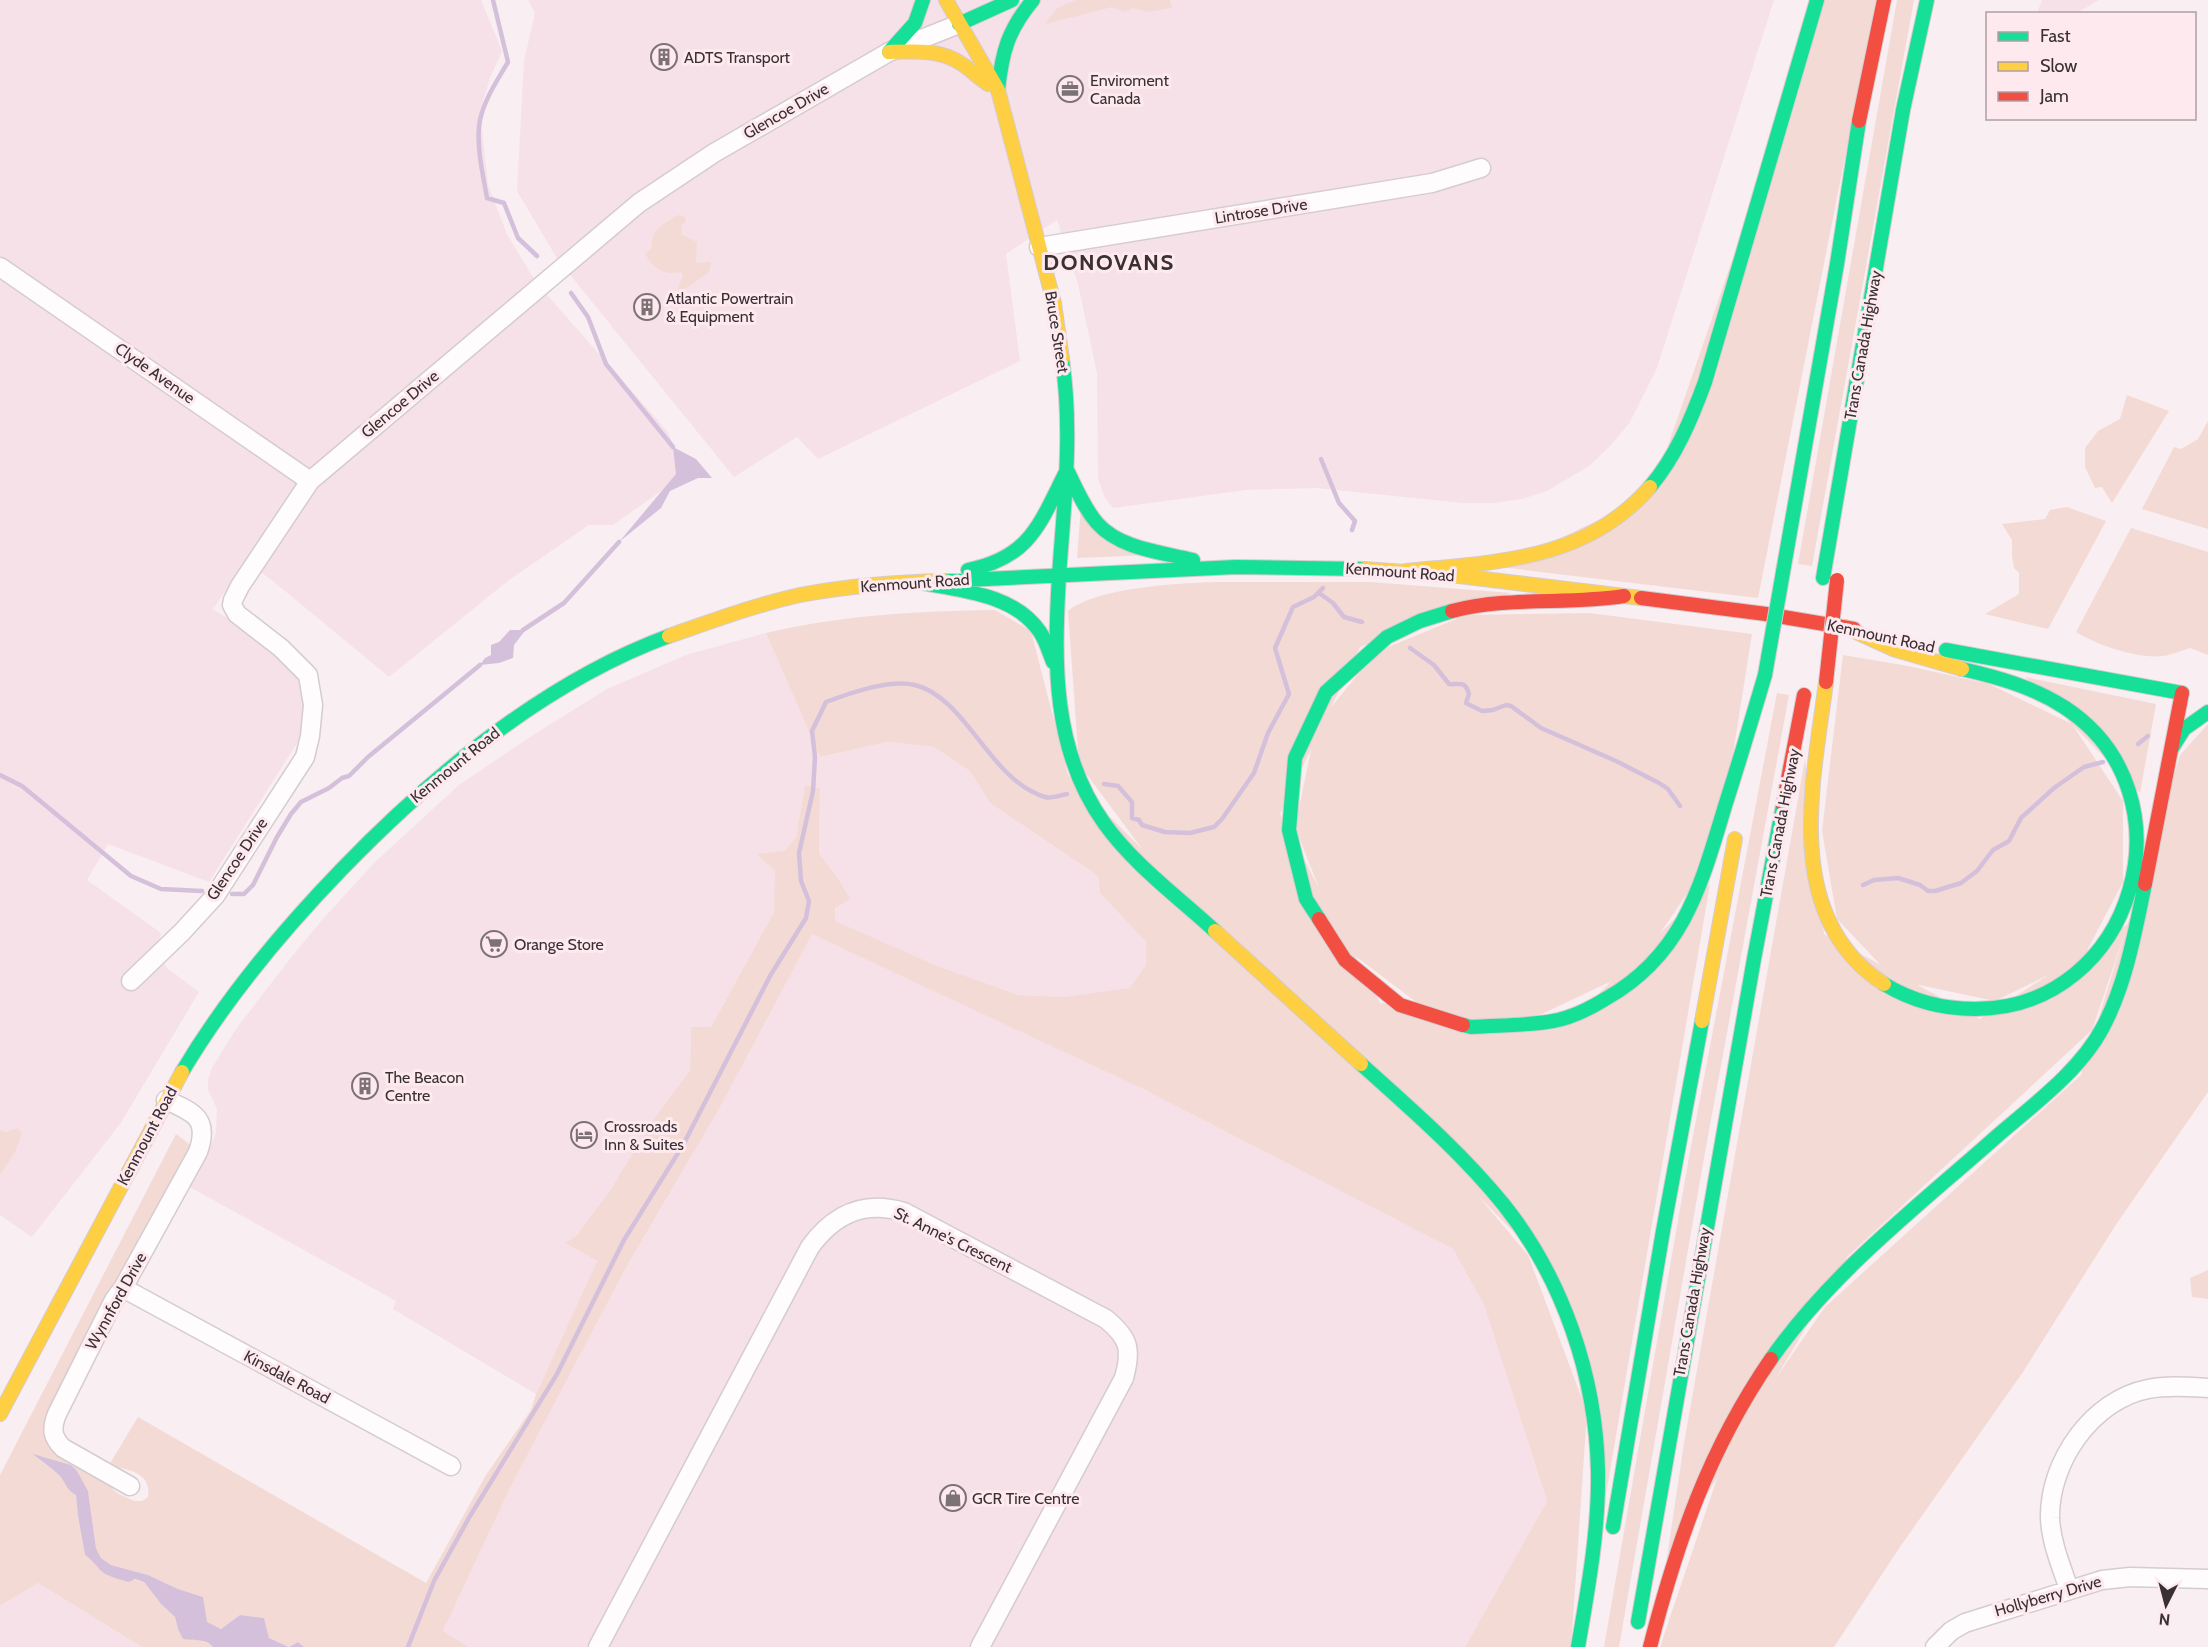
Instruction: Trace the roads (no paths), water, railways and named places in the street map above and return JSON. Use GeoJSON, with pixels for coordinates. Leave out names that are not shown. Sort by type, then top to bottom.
{"type":"FeatureCollection","features":[{"type":"Feature","properties":{"kind":"main road"},"geometry":{"type":"LineString","coordinates":[[889,52],[913,27],[921,13],[923,0]]}},
{"type":"Feature","properties":{"kind":"main road","name":"Bruce Street"},"geometry":{"type":"LineString","coordinates":[[946,0],[998,90],[1054,303],[1060,339],[1067,415],[1067,470],[1055,627],[1060,721],[1072,767],[1084,792],[1104,823],[1126,848],[1449,1144],[1477,1173],[1512,1215],[1545,1269],[1569,1320],[1580,1351],[1592,1398],[1596,1428],[1598,1482],[1596,1526],[1578,1647]]}},
{"type":"Feature","properties":{"kind":"main road","name":"Glencoe Drive"},"geometry":{"type":"LineString","coordinates":[[959,24],[1012,0]]}},
{"type":"Feature","properties":{"kind":"main road"},"geometry":{"type":"LineString","coordinates":[[998,90],[1002,51],[1006,38],[1033,0]]}},
{"type":"Feature","properties":{"kind":"main road"},"geometry":{"type":"LineString","coordinates":[[1406,571],[1535,554],[1571,544],[1592,534],[1624,513],[1665,468],[1689,425],[1707,373],[1769,171],[1817,0]]}},
{"type":"Feature","properties":{"kind":"main road"},"geometry":{"type":"LineString","coordinates":[[1742,802],[1837,264],[1862,105],[1884,0]]}},
{"type":"Feature","properties":{"kind":"main road","name":"Trans Canada Highway"},"geometry":{"type":"LineString","coordinates":[[1927,0],[1903,110],[1861,357],[1827,582],[1826,682],[1812,808],[1812,856],[1817,890],[1826,916],[1845,948],[1861,966],[1885,985],[1924,1002],[1969,1010],[2010,1007],[2040,997],[2067,981],[2089,963],[2100,950],[2126,905],[2135,872]]}},
{"type":"Feature","properties":{"kind":"main road"},"geometry":{"type":"LineString","coordinates":[[889,52],[924,52],[944,55],[958,61],[998,90]]}},
{"type":"Feature","properties":{"kind":"main road"},"geometry":{"type":"LineString","coordinates":[[1067,470],[1093,518],[1115,538],[1224,568]]}},
{"type":"Feature","properties":{"kind":"main road"},"geometry":{"type":"LineString","coordinates":[[916,582],[979,568],[1014,554],[1031,537],[1067,470]]}},
{"type":"Feature","properties":{"kind":"main road","name":"Kenmount Road"},"geometry":{"type":"LineString","coordinates":[[0,1414],[166,1100],[196,1048],[282,934],[317,894],[432,780],[519,715],[561,688],[604,666],[723,617],[816,593],[916,582],[1224,568],[1406,571],[1510,581],[1752,611],[1845,627],[1942,650],[2199,697]]}},
{"type":"Feature","properties":{"kind":"main road"},"geometry":{"type":"LineString","coordinates":[[916,582],[989,598],[1011,606],[1038,628],[1057,672]]}},
{"type":"Feature","properties":{"kind":"main road"},"geometry":{"type":"LineString","coordinates":[[1624,596],[1587,601],[1530,600],[1501,603],[1441,614],[1414,624],[1390,635],[1353,662],[1333,684],[1308,722],[1299,745],[1289,798],[1291,850],[1298,879],[1319,927],[1332,945],[1364,979],[1384,995],[1433,1019],[1474,1028],[1511,1029],[1538,1025],[1586,1010],[1649,968],[1680,928],[1703,880],[1765,675]]}},
{"type":"Feature","properties":{"kind":"main road"},"geometry":{"type":"LineString","coordinates":[[1814,634],[1818,612]]}},
{"type":"Feature","properties":{"kind":"main road"},"geometry":{"type":"LineString","coordinates":[[1845,627],[1899,651],[2016,683],[2052,700],[2083,720],[2106,746],[2119,766],[2128,789],[2136,830],[2135,872]]}},
{"type":"Feature","properties":{"kind":"main road","name":"Trans Canada Highway"},"geometry":{"type":"LineString","coordinates":[[1635,1634],[1754,959],[1807,680]]}},
{"type":"Feature","properties":{"kind":"main road"},"geometry":{"type":"LineString","coordinates":[[2135,872],[2176,692]]}},
{"type":"Feature","properties":{"kind":"main road"},"geometry":{"type":"LineString","coordinates":[[1650,1647],[1684,1530],[1702,1483],[1739,1410],[1782,1344],[1849,1266],[2064,1076],[2083,1056],[2103,1028],[2117,996],[2145,886],[2170,752],[2176,692]]}},
{"type":"Feature","properties":{"kind":"main road"},"geometry":{"type":"LineString","coordinates":[[2170,752],[2184,729],[2208,712]]}},
{"type":"Feature","properties":{"kind":"main road"},"geometry":{"type":"LineString","coordinates":[[1611,1541],[1663,1231],[1737,825]]}},
{"type":"Feature","properties":{"kind":"street","name":"Glencoe Drive"},"geometry":{"type":"LineString","coordinates":[[131,981],[182,932],[215,896],[305,757],[313,715],[313,696],[308,675],[281,648],[237,614],[232,605],[234,595],[310,481],[639,203],[714,153],[889,52],[959,24]]}},
{"type":"Feature","properties":{"kind":"street","name":"Lintrose Drive"},"geometry":{"type":"LineString","coordinates":[[1039,247],[1432,183],[1481,168]]}},
{"type":"Feature","properties":{"kind":"street","name":"Clyde Avenue"},"geometry":{"type":"LineString","coordinates":[[0,267],[310,481]]}},
{"type":"Feature","properties":{"kind":"street","name":"Wynnford Drive"},"geometry":{"type":"LineString","coordinates":[[130,1486],[63,1448],[55,1439],[52,1431],[57,1414],[114,1300],[123,1288],[198,1152],[203,1128],[198,1119],[189,1111],[166,1100]]}},
{"type":"Feature","properties":{"kind":"street","name":"St. Anne's Crescent"},"geometry":{"type":"LineString","coordinates":[[598,1647],[810,1247],[819,1234],[845,1215],[860,1209],[876,1207],[890,1208],[914,1217],[1106,1319],[1126,1340],[1129,1353],[1124,1378],[980,1647]]}},
{"type":"Feature","properties":{"kind":"street","name":"Kinsdale Road"},"geometry":{"type":"LineString","coordinates":[[123,1288],[451,1466]]}},
{"type":"Feature","properties":{"kind":"street"},"geometry":{"type":"LineString","coordinates":[[2069,1589],[2053,1542],[2050,1519],[2055,1478],[2075,1441],[2101,1412],[2132,1394],[2165,1387],[2208,1388]]}},
{"type":"Feature","properties":{"kind":"street","name":"Hollyberry Drive"},"geometry":{"type":"LineString","coordinates":[[1935,1647],[1951,1631],[1965,1623],[2069,1589],[2116,1578],[2208,1579]]}},
{"type":"Feature","properties":{"kind":"waterway"},"geometry":{"type":"LineString","coordinates":[[493,0],[508,62],[490,93],[480,118],[479,145],[482,171],[487,198],[504,203],[518,238],[537,256]]}},
{"type":"Feature","properties":{"kind":"waterway"},"geometry":{"type":"LineString","coordinates":[[571,293],[588,317],[606,364],[673,447]]}},
{"type":"Feature","properties":{"kind":"waterway"},"geometry":{"type":"LineString","coordinates":[[1321,459],[1339,503],[1355,521],[1352,530]]}},
{"type":"Feature","properties":{"kind":"waterway"},"geometry":{"type":"LineString","coordinates":[[523,630],[564,603],[619,542]]}},
{"type":"Feature","properties":{"kind":"waterway"},"geometry":{"type":"LineString","coordinates":[[1104,784],[1118,786],[1132,802],[1132,818],[1139,820],[1142,825],[1165,832],[1190,833],[1214,827],[1254,773],[1268,733],[1289,694],[1275,648],[1293,607],[1314,597],[1323,588]]}},
{"type":"Feature","properties":{"kind":"waterway"},"geometry":{"type":"LineString","coordinates":[[1319,593],[1333,603],[1344,617],[1362,622]]}},
{"type":"Feature","properties":{"kind":"waterway"},"geometry":{"type":"LineString","coordinates":[[1410,648],[1434,665],[1449,684],[1464,685],[1469,694],[1466,703],[1482,711],[1506,705],[1511,706],[1541,728],[1659,783],[1668,789],[1680,806]]}},
{"type":"Feature","properties":{"kind":"waterway"},"geometry":{"type":"LineString","coordinates":[[232,894],[244,894],[253,885],[277,837],[301,802],[349,776],[368,757],[480,665]]}},
{"type":"Feature","properties":{"kind":"waterway"},"geometry":{"type":"LineString","coordinates":[[408,1647],[434,1581],[470,1516],[557,1374],[624,1240],[683,1145],[770,976],[806,918],[809,901],[801,881],[799,853],[813,791],[815,757],[812,731],[826,702],[882,685],[915,685],[933,693],[950,706],[993,758],[1009,775],[1026,788],[1045,797],[1067,794]]}},
{"type":"Feature","properties":{"kind":"waterway"},"geometry":{"type":"LineString","coordinates":[[2138,744],[2148,736]]}},
{"type":"Feature","properties":{"kind":"waterway"},"geometry":{"type":"LineString","coordinates":[[1863,885],[1874,880],[1898,878],[1920,885],[1928,891],[1935,891],[1961,883],[1977,871],[1993,850],[2009,841],[2021,818],[2054,788],[2084,767],[2103,762]]}},
{"type":"Feature","properties":{"kind":"waterway"},"geometry":{"type":"LineString","coordinates":[[0,775],[22,786],[131,876],[161,889],[202,891]]}},
{"type":"Feature","properties":{"kind":"place","name":"ADTS Transport"},"geometry":{"type":"Point","coordinates":[664,57]}},
{"type":"Feature","properties":{"kind":"place","name":"Enviroment Canada"},"geometry":{"type":"Point","coordinates":[1070,89]}},
{"type":"Feature","properties":{"kind":"place","name":"Atlantic Powertrain & Equipment"},"geometry":{"type":"Point","coordinates":[647,307]}},
{"type":"Feature","properties":{"kind":"place","name":"Orange Store"},"geometry":{"type":"Point","coordinates":[494,944]}},
{"type":"Feature","properties":{"kind":"place","name":"The Beacon Centre"},"geometry":{"type":"Point","coordinates":[365,1086]}},
{"type":"Feature","properties":{"kind":"place","name":"Crossroads Inn & Suites"},"geometry":{"type":"Point","coordinates":[584,1135]}},
{"type":"Feature","properties":{"kind":"place","name":"GCR Tire Centre"},"geometry":{"type":"Point","coordinates":[953,1498]}},
{"type":"Feature","properties":{"kind":"district","name":"DONOVANS"},"geometry":{"type":"Point","coordinates":[1109,262]}}]}
